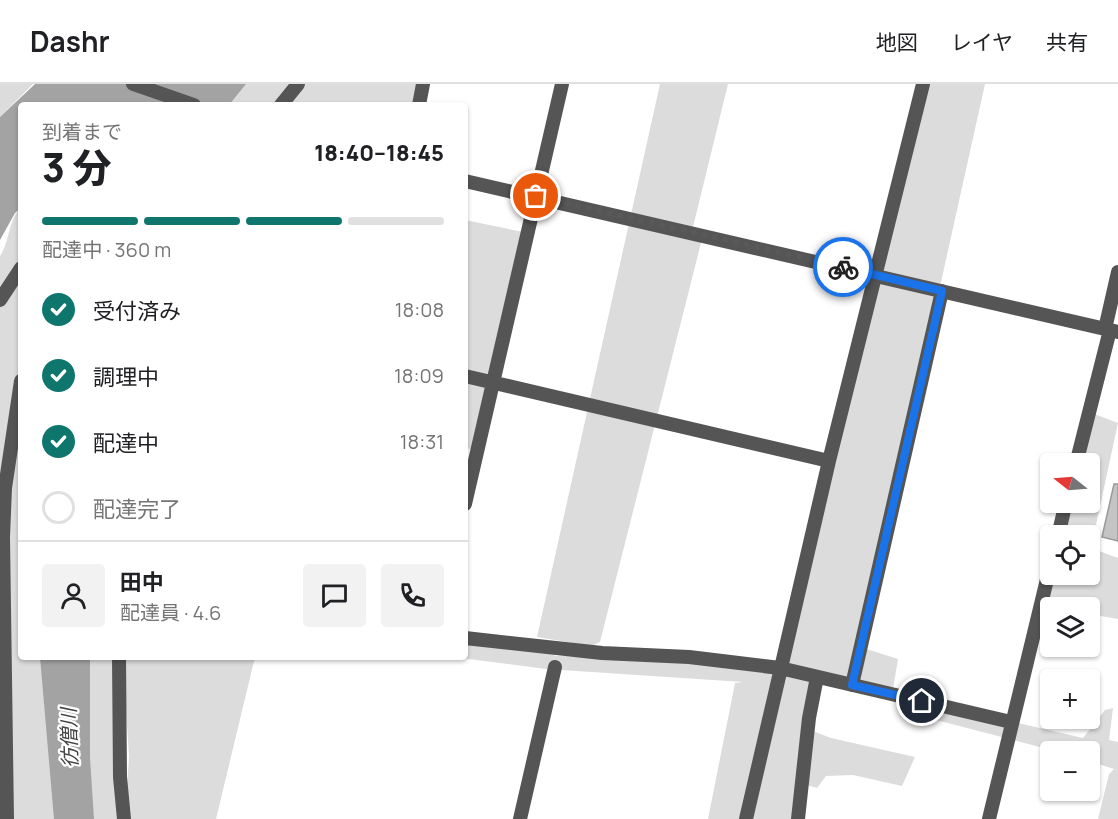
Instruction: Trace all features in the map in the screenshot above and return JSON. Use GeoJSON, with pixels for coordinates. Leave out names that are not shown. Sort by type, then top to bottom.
{"type":"FeatureCollection","features":[{"type":"Feature","properties":{"kind":"street"},"geometry":{"type":"LineString","coordinates":[[133,84],[186,102]]}},
{"type":"Feature","properties":{"kind":"street"},"geometry":{"type":"LineString","coordinates":[[283,102],[298,84]]}},
{"type":"Feature","properties":{"kind":"street"},"geometry":{"type":"LineString","coordinates":[[420,102],[423,84]]}},
{"type":"Feature","properties":{"kind":"street"},"geometry":{"type":"LineString","coordinates":[[468,491],[562,84]]}},
{"type":"Feature","properties":{"kind":"street"},"geometry":{"type":"LineString","coordinates":[[746,819],[874,274],[923,84]]}},
{"type":"Feature","properties":{"kind":"street"},"geometry":{"type":"LineString","coordinates":[[468,182],[1111,330]]}},
{"type":"Feature","properties":{"kind":"street"},"geometry":{"type":"LineString","coordinates":[[1079,453],[1111,330],[1118,272]]}},
{"type":"Feature","properties":{"kind":"street"},"geometry":{"type":"LineString","coordinates":[[0,300],[18,273]]}},
{"type":"Feature","properties":{"kind":"street"},"geometry":{"type":"LineString","coordinates":[[852,685],[942,291]]}},
{"type":"Feature","properties":{"kind":"street"},"geometry":{"type":"LineString","coordinates":[[468,377],[829,461]]}},
{"type":"Feature","properties":{"kind":"street"},"geometry":{"type":"LineString","coordinates":[[7,819],[3,527],[11,434],[18,397]]}},
{"type":"Feature","properties":{"kind":"street"},"geometry":{"type":"LineString","coordinates":[[988,819],[1045,585]]}},
{"type":"Feature","properties":{"kind":"street"},"geometry":{"type":"LineString","coordinates":[[468,638],[602,653],[689,657],[780,668],[1011,722]]}},
{"type":"Feature","properties":{"kind":"street"},"geometry":{"type":"LineString","coordinates":[[119,660],[120,777],[124,819]]}},
{"type":"Feature","properties":{"kind":"street"},"geometry":{"type":"LineString","coordinates":[[520,819],[555,668]]}},
{"type":"Feature","properties":{"kind":"street"},"geometry":{"type":"LineString","coordinates":[[798,819],[808,718],[817,677]]}},
{"type":"Feature","properties":{"kind":"shaded area"},"geometry":{"type":"Polygon","coordinates":[[[0,84],[33,84],[0,117],[0,84]]]}},
{"type":"Feature","properties":{"kind":"shaded area"},"geometry":{"type":"Polygon","coordinates":[[[243,84],[423,84],[420,102],[230,102],[243,84]]]}},
{"type":"Feature","properties":{"kind":"shaded area"},"geometry":{"type":"Polygon","coordinates":[[[660,84],[728,84],[693,227],[703,235],[600,642],[591,646],[537,637],[660,84]]]}},
{"type":"Feature","properties":{"kind":"shaded area"},"geometry":{"type":"Polygon","coordinates":[[[929,84],[985,84],[860,647],[898,659],[892,695],[817,677],[810,730],[831,738],[915,757],[902,786],[853,775],[826,776],[817,788],[803,784],[797,819],[708,819],[735,683],[743,682],[546,669],[468,659],[468,639],[524,645],[556,656],[705,659],[780,668],[929,84]]]}},
{"type":"Feature","properties":{"kind":"shaded area"},"geometry":{"type":"Polygon","coordinates":[[[18,212],[18,660],[254,660],[216,819],[0,819],[0,256],[18,212]],[[125,691],[126,801],[129,757],[125,691]]]}},
{"type":"Feature","properties":{"kind":"shaded area"},"geometry":{"type":"Polygon","coordinates":[[[468,221],[523,232],[478,450],[468,448],[468,221]]]}},
{"type":"Feature","properties":{"kind":"shaded area"},"geometry":{"type":"Polygon","coordinates":[[[1089,412],[1118,423],[1100,506],[1100,453],[1079,453],[1089,412]]]}},
{"type":"Feature","properties":{"kind":"shaded area"},"geometry":{"type":"Polygon","coordinates":[[[1064,513],[1099,513],[1096,525],[1060,525],[1064,513]]]}},
{"type":"Feature","properties":{"kind":"shaded area"},"geometry":{"type":"Polygon","coordinates":[[[1100,551],[1118,558],[1118,619],[1100,616],[1100,597],[1043,597],[1046,585],[1100,585],[1100,551]]]}},
{"type":"Feature","properties":{"kind":"shaded area"},"geometry":{"type":"Polygon","coordinates":[[[922,701],[1083,738],[1090,729],[1100,729],[1100,716],[1105,710],[1113,708],[1109,740],[1118,742],[1118,819],[1098,819],[1109,774],[1114,769],[1100,765],[1100,741],[1040,741],[1040,747],[917,715],[922,701]]]}},
{"type":"Feature","properties":{"kind":"water"},"geometry":{"type":"Polygon","coordinates":[[[35,84],[246,84],[231,102],[18,102],[18,210],[0,240],[0,117],[35,84]]]}},
{"type":"Feature","properties":{"kind":"water","name":"彷僧川"},"geometry":{"type":"Polygon","coordinates":[[[40,660],[90,660],[90,758],[94,819],[54,819],[40,660]]]}},
{"type":"Feature","properties":{"kind":"building"},"geometry":{"type":"Polygon","coordinates":[[[1114,484],[1118,484],[1118,541],[1102,537],[1114,484]]]}},
{"type":"Feature","properties":{"kind":"way so far"},"geometry":{"type":"LineString","coordinates":[[536,196],[843,267]]}},
{"type":"Feature","properties":{"kind":"route"},"geometry":{"type":"LineString","coordinates":[[843,267],[942,291],[852,685],[922,701]]}}]}
